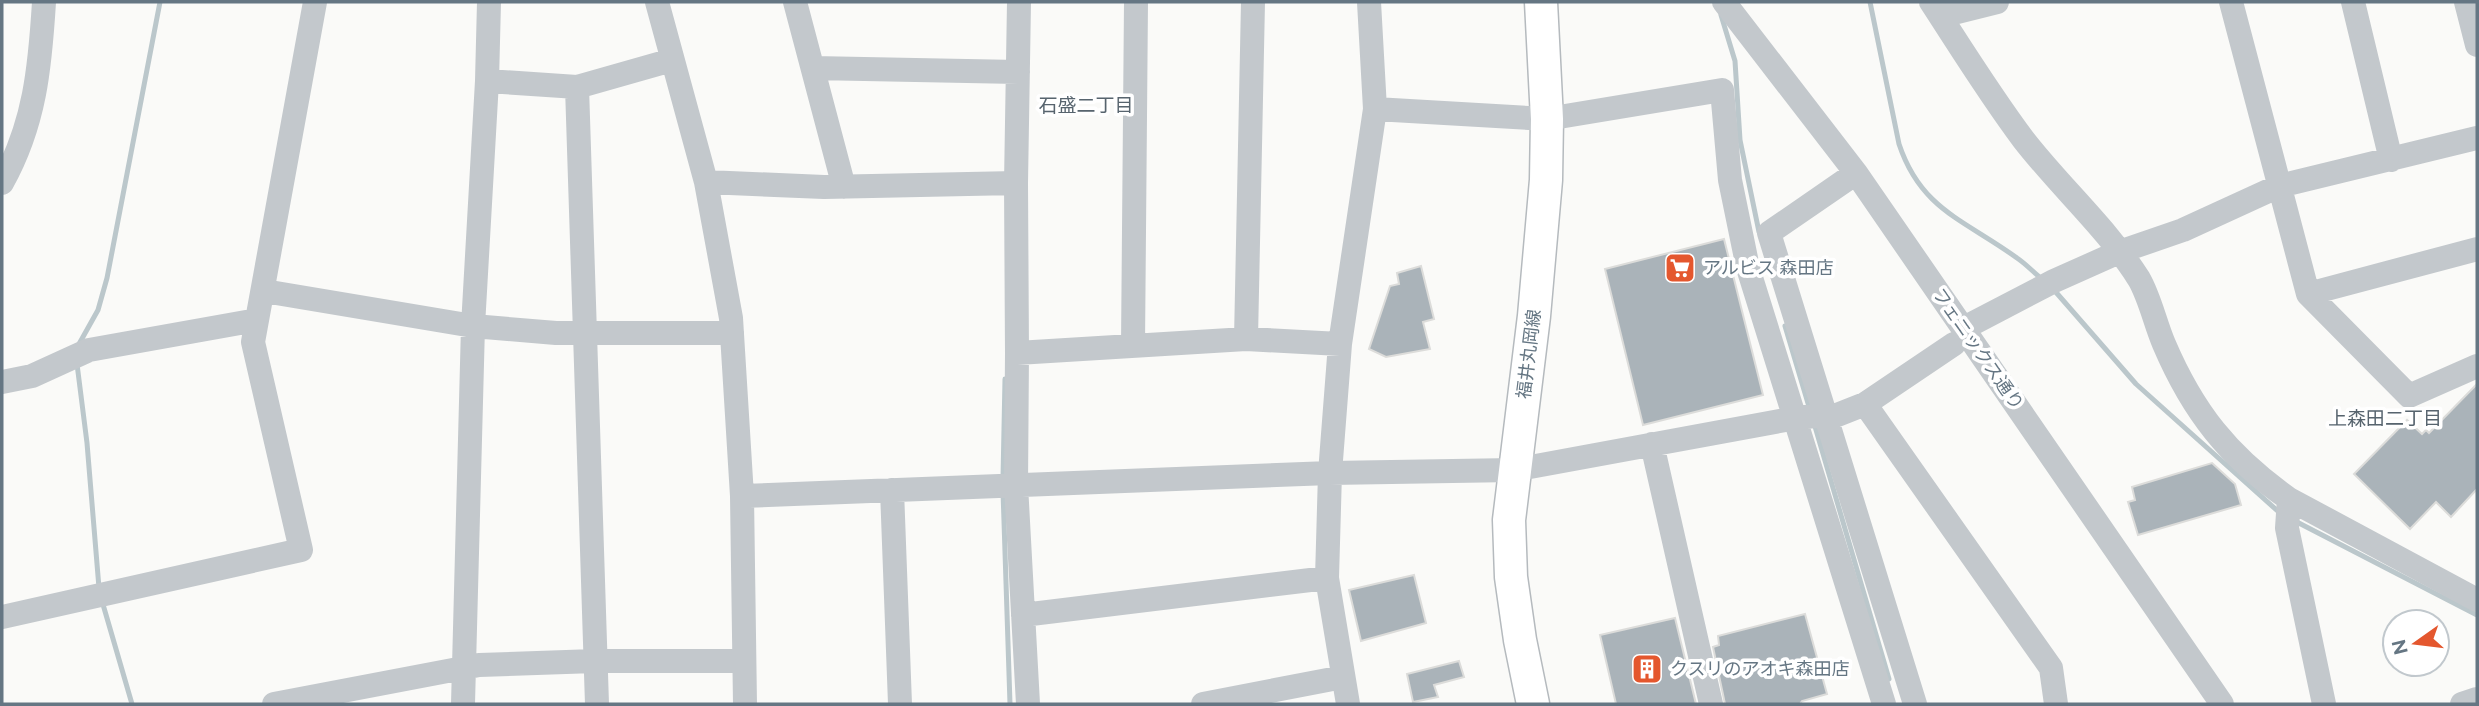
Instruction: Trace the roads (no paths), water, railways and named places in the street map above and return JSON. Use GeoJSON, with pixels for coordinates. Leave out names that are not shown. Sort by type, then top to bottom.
{"type":"FeatureCollection","features":[{"type":"Feature","properties":{"kind":"main road","name":"福井丸岡線"},"geometry":{"type":"LineString","coordinates":[[1533,704],[1511,577],[1509,520],[1534,316],[1546,180],[1547,119],[1541,2]]}},
{"type":"Feature","properties":{"kind":"street"},"geometry":{"type":"LineString","coordinates":[[2,183],[26,130],[37,83],[44,2]]}},
{"type":"Feature","properties":{"kind":"street"},"geometry":{"type":"LineString","coordinates":[[2,617],[300,550],[253,342],[315,2]]}},
{"type":"Feature","properties":{"kind":"street"},"geometry":{"type":"LineString","coordinates":[[463,704],[473,326],[489,2]]}},
{"type":"Feature","properties":{"kind":"street"},"geometry":{"type":"LineString","coordinates":[[657,2],[706,182],[732,332],[742,496],[745,704]]}},
{"type":"Feature","properties":{"kind":"street"},"geometry":{"type":"LineString","coordinates":[[795,2],[844,187]]}},
{"type":"Feature","properties":{"kind":"street"},"geometry":{"type":"LineString","coordinates":[[1019,2],[1016,485],[1028,704]]}},
{"type":"Feature","properties":{"kind":"street"},"geometry":{"type":"LineString","coordinates":[[1133,345],[1136,2]]}},
{"type":"Feature","properties":{"kind":"street"},"geometry":{"type":"LineString","coordinates":[[1246,338],[1254,2]]}},
{"type":"Feature","properties":{"kind":"street"},"geometry":{"type":"LineString","coordinates":[[1348,704],[1327,578],[1330,472],[1340,344],[1375,109],[1369,2]]}},
{"type":"Feature","properties":{"kind":"street","name":"フェニックス通り"},"geometry":{"type":"LineString","coordinates":[[1724,2],[1856,173],[1959,336],[2222,704]]}},
{"type":"Feature","properties":{"kind":"street"},"geometry":{"type":"LineString","coordinates":[[1997,2],[1936,9],[1995,101],[2025,141],[2119,252],[2140,282],[2163,343],[2200,414],[2231,451],[2266,483],[2289,499],[2477,600]]}},
{"type":"Feature","properties":{"kind":"street"},"geometry":{"type":"LineString","coordinates":[[2231,2],[2308,294],[2409,396],[2477,366]]}},
{"type":"Feature","properties":{"kind":"street"},"geometry":{"type":"LineString","coordinates":[[2353,2],[2391,160]]}},
{"type":"Feature","properties":{"kind":"street"},"geometry":{"type":"LineString","coordinates":[[2466,2],[2477,45]]}},
{"type":"Feature","properties":{"kind":"street"},"geometry":{"type":"LineString","coordinates":[[487,81],[577,88],[672,60]]}},
{"type":"Feature","properties":{"kind":"street"},"geometry":{"type":"LineString","coordinates":[[813,68],[1018,72]]}},
{"type":"Feature","properties":{"kind":"street"},"geometry":{"type":"LineString","coordinates":[[577,88],[597,704]]}},
{"type":"Feature","properties":{"kind":"street"},"geometry":{"type":"LineString","coordinates":[[1375,109],[1547,119],[1722,90],[1730,180],[1748,268],[1811,418],[1915,704]]}},
{"type":"Feature","properties":{"kind":"street"},"geometry":{"type":"LineString","coordinates":[[742,496],[1330,472],[1514,470],[1811,418],[1865,404],[1959,336],[2054,281],[2119,252],[2183,230],[2280,186],[2477,138]]}},
{"type":"Feature","properties":{"kind":"street"},"geometry":{"type":"LineString","coordinates":[[1856,173],[1769,233],[1811,418],[1884,704]]}},
{"type":"Feature","properties":{"kind":"street"},"geometry":{"type":"LineString","coordinates":[[706,182],[844,187],[1016,183]]}},
{"type":"Feature","properties":{"kind":"street"},"geometry":{"type":"LineString","coordinates":[[2308,294],[2477,249]]}},
{"type":"Feature","properties":{"kind":"street"},"geometry":{"type":"LineString","coordinates":[[264,290],[473,326],[556,333],[732,332]]}},
{"type":"Feature","properties":{"kind":"street"},"geometry":{"type":"LineString","coordinates":[[2,382],[32,376],[89,350],[257,320]]}},
{"type":"Feature","properties":{"kind":"street"},"geometry":{"type":"LineString","coordinates":[[1017,353],[1246,338],[1340,344]]}},
{"type":"Feature","properties":{"kind":"street"},"geometry":{"type":"LineString","coordinates":[[1865,404],[2051,668],[2056,704]]}},
{"type":"Feature","properties":{"kind":"street"},"geometry":{"type":"LineString","coordinates":[[1652,444],[1711,704]]}},
{"type":"Feature","properties":{"kind":"street"},"geometry":{"type":"LineString","coordinates":[[892,490],[900,704]]}},
{"type":"Feature","properties":{"kind":"street"},"geometry":{"type":"LineString","coordinates":[[2289,499],[2287,528],[2324,704]]}},
{"type":"Feature","properties":{"kind":"street"},"geometry":{"type":"LineString","coordinates":[[1023,615],[1327,578]]}},
{"type":"Feature","properties":{"kind":"street"},"geometry":{"type":"LineString","coordinates":[[274,704],[339,698],[479,665],[595,661],[743,661]]}},
{"type":"Feature","properties":{"kind":"street"},"geometry":{"type":"LineString","coordinates":[[1203,704],[1343,677]]}},
{"type":"Feature","properties":{"kind":"street"},"geometry":{"type":"LineString","coordinates":[[2462,704],[2477,699]]}},
{"type":"Feature","properties":{"kind":"waterway"},"geometry":{"type":"LineString","coordinates":[[79,344],[98,310],[107,278],[160,2]]}},
{"type":"Feature","properties":{"kind":"waterway"},"geometry":{"type":"LineString","coordinates":[[1870,2],[1899,144],[1919,184],[1947,211],[2017,258],[2042,279]]}},
{"type":"Feature","properties":{"kind":"waterway"},"geometry":{"type":"LineString","coordinates":[[1721,15],[1735,61],[1740,140],[1759,232]]}},
{"type":"Feature","properties":{"kind":"waterway"},"geometry":{"type":"LineString","coordinates":[[2054,290],[2136,384],[2281,514]]}},
{"type":"Feature","properties":{"kind":"waterway"},"geometry":{"type":"LineString","coordinates":[[1785,326],[1810,410]]}},
{"type":"Feature","properties":{"kind":"waterway"},"geometry":{"type":"LineString","coordinates":[[77,364],[87,443],[99,588]]}},
{"type":"Feature","properties":{"kind":"waterway"},"geometry":{"type":"LineString","coordinates":[[1003,478],[1005,379]]}},
{"type":"Feature","properties":{"kind":"waterway"},"geometry":{"type":"LineString","coordinates":[[1814,423],[1889,679]]}},
{"type":"Feature","properties":{"kind":"waterway"},"geometry":{"type":"LineString","coordinates":[[1003,491],[1010,704]]}},
{"type":"Feature","properties":{"kind":"waterway"},"geometry":{"type":"LineString","coordinates":[[2293,520],[2477,615]]}},
{"type":"Feature","properties":{"kind":"waterway"},"geometry":{"type":"LineString","coordinates":[[102,601],[132,704]]}},
{"type":"Feature","properties":{"kind":"place","name":"アルビス 森田店"},"geometry":{"type":"Point","coordinates":[1680,268]}},
{"type":"Feature","properties":{"kind":"place","name":"クスリのアオキ森田店"},"geometry":{"type":"Point","coordinates":[1647,669]}},
{"type":"Feature","properties":{"kind":"district","name":"石盛二丁目"},"geometry":{"type":"Point","coordinates":[1086,105]}},
{"type":"Feature","properties":{"kind":"district","name":"上森田二丁目"},"geometry":{"type":"Point","coordinates":[2385,418]}}]}
